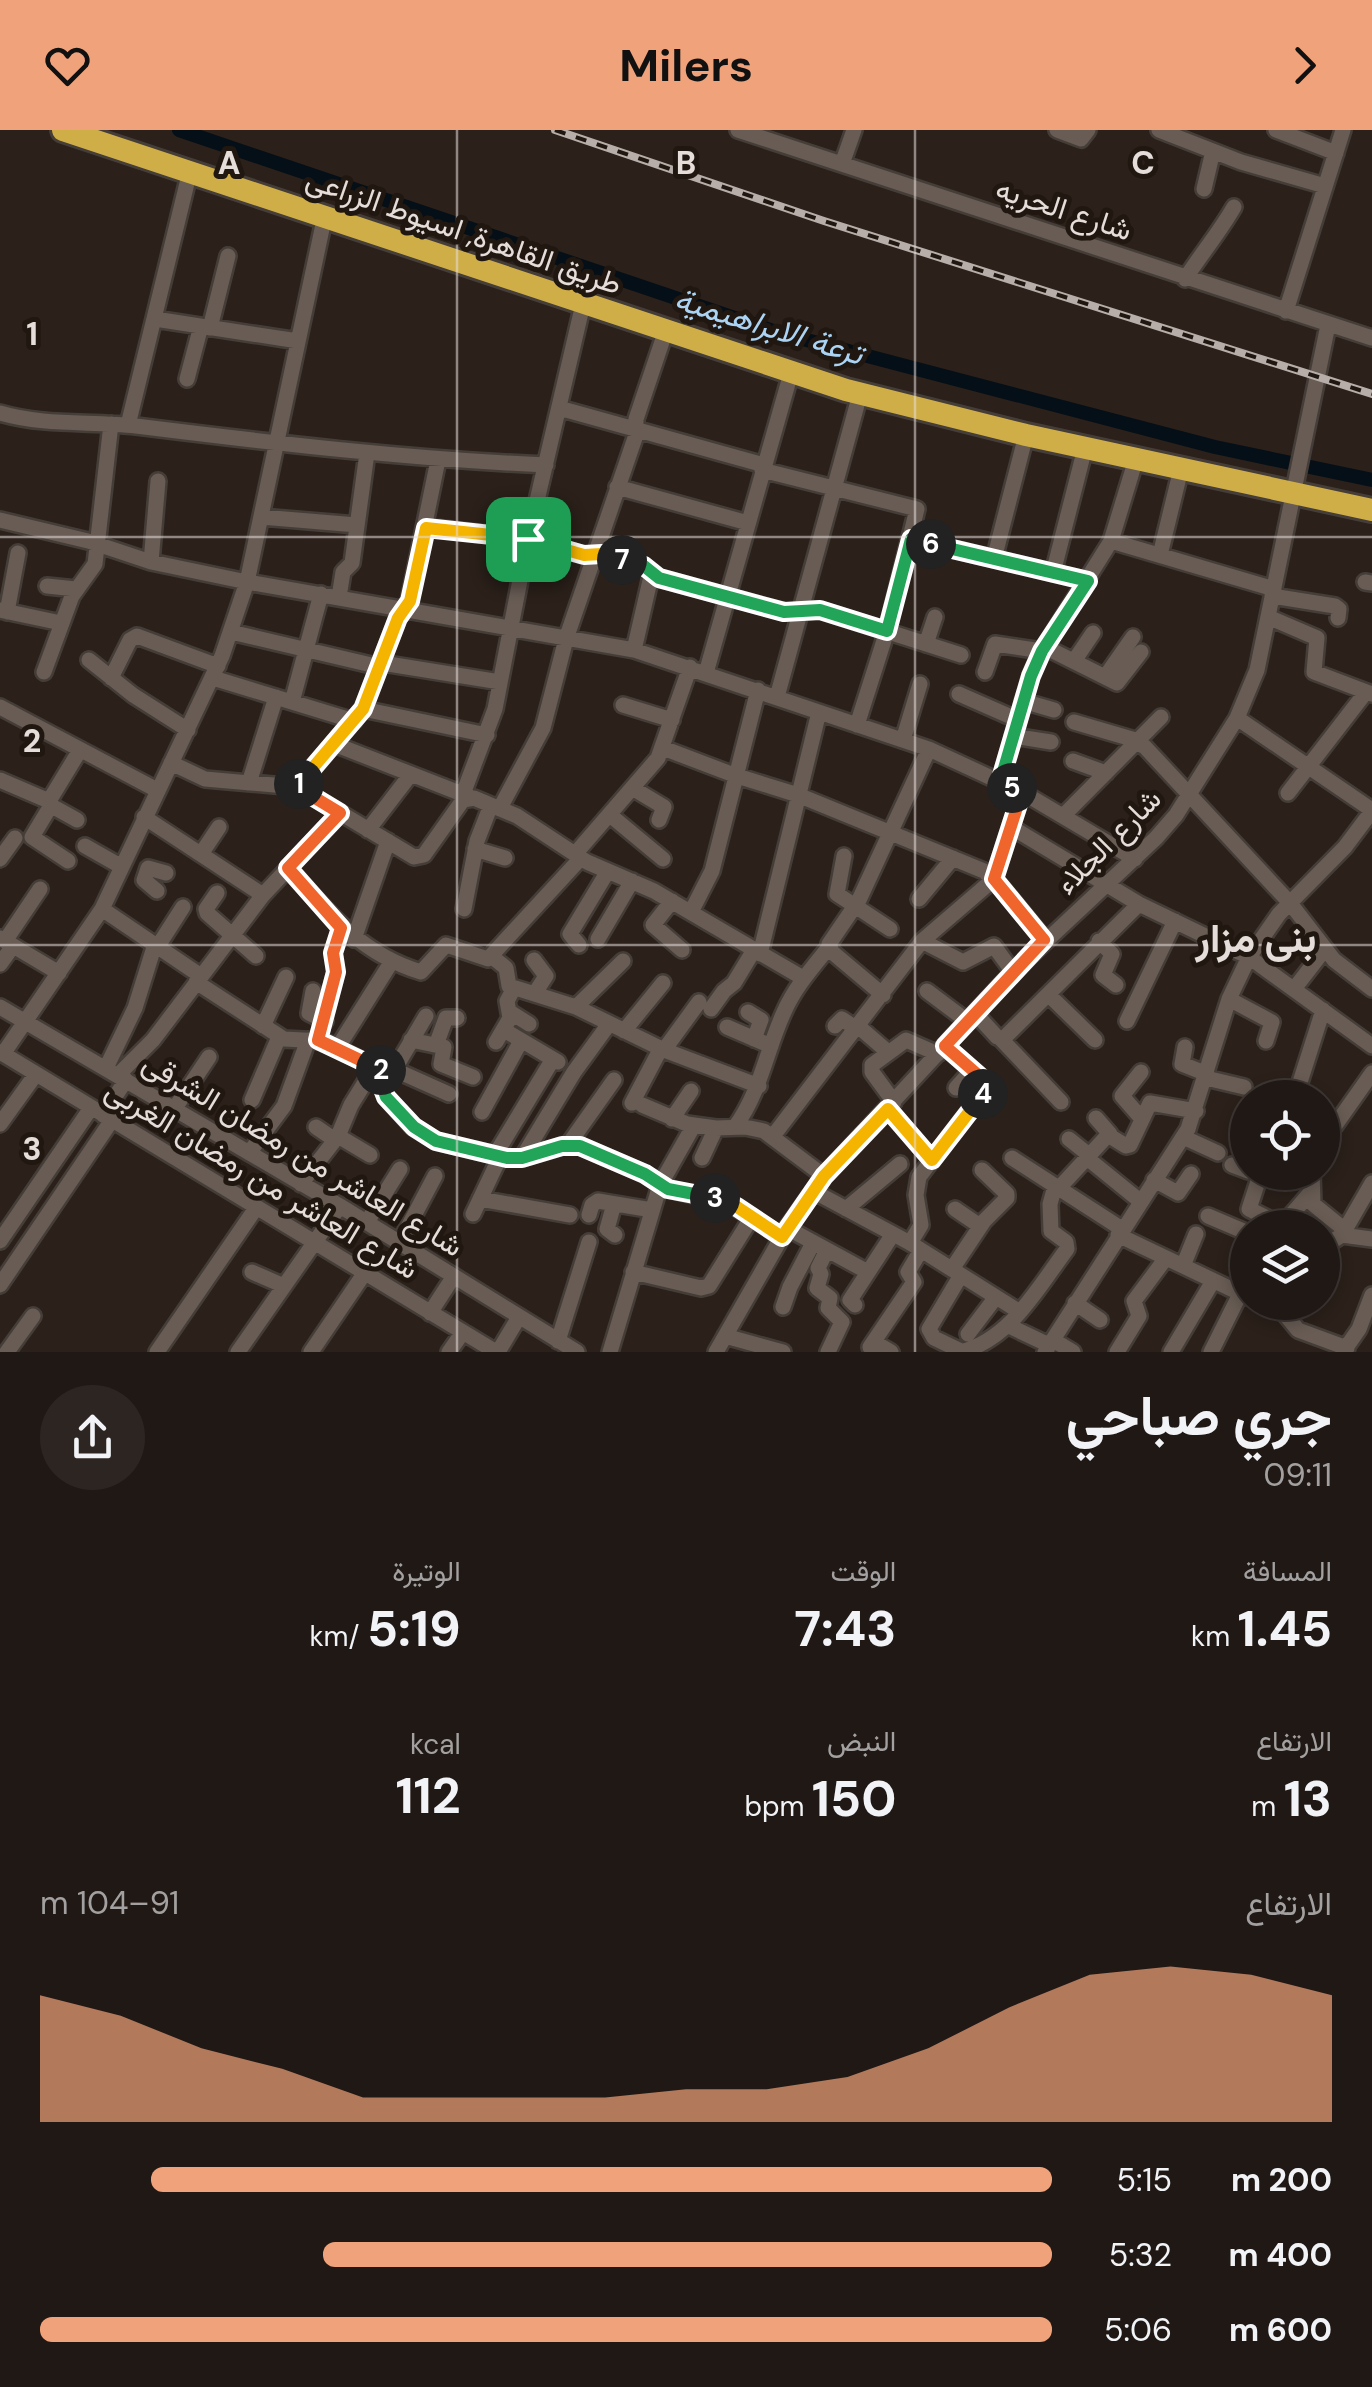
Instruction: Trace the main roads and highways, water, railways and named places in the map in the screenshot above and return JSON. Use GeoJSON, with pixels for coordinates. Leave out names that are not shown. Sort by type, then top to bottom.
{"type":"FeatureCollection","features":[{"type":"Feature","properties":{"kind":"highway","name":"طريق القاهرة, اسيوط الزراعى"},"geometry":{"type":"LineString","coordinates":[[62,130],[860,394],[1372,510]]}},
{"type":"Feature","properties":{"kind":"waterway","name":"ترعة الابراهيمية"},"geometry":{"type":"LineString","coordinates":[[179,130],[776,332],[1215,447],[1372,480]]}},
{"type":"Feature","properties":{"kind":"railway"},"geometry":{"type":"LineString","coordinates":[[555,130],[824,221],[1372,394]]}},
{"type":"Feature","properties":{"kind":"district","name":"بنى مزار"},"geometry":{"type":"Point","coordinates":[1256,938]}}]}
